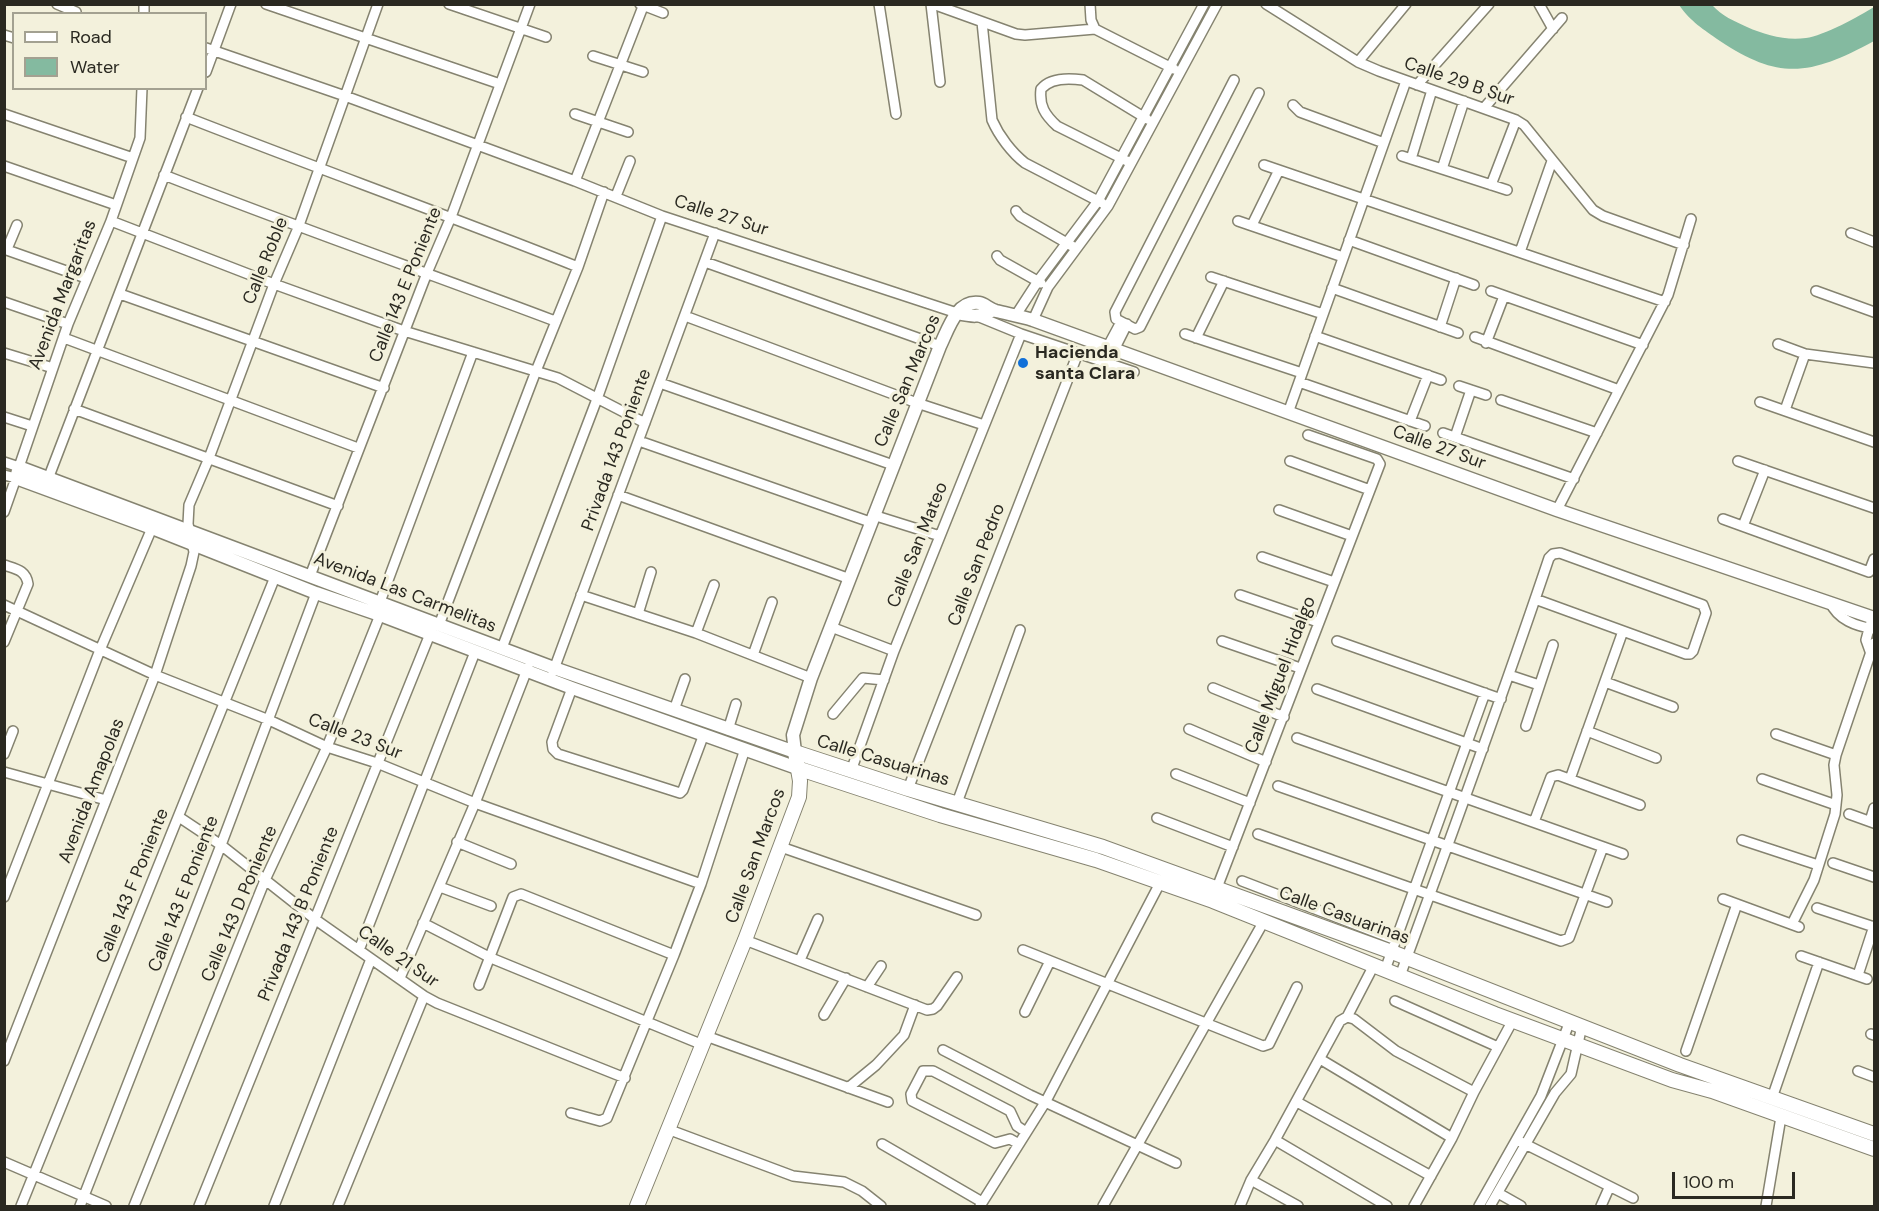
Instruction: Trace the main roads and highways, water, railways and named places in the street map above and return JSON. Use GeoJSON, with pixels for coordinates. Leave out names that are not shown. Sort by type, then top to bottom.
{"type":"FeatureCollection","features":[{"type":"Feature","properties":{"kind":"main road","name":"Calle San Marcos"},"geometry":{"type":"LineString","coordinates":[[638,1206],[745,940],[799,797],[795,752]]}},
{"type":"Feature","properties":{"kind":"main road","name":"Calle Casuarinas"},"geometry":{"type":"LineString","coordinates":[[795,752],[908,789],[1103,847],[1215,895],[1264,921],[1379,968],[1672,1080],[1712,1091],[1875,1149]]}},
{"type":"Feature","properties":{"kind":"main road","name":"Calle Casuarinas"},"geometry":{"type":"LineString","coordinates":[[798,768],[940,815],[1096,860],[1160,883],[1215,895],[1394,946],[1407,958],[1772,1098],[1875,1134]]}},
{"type":"Feature","properties":{"kind":"water"},"geometry":{"type":"Polygon","coordinates":[[[1679,5],[1712,5],[1724,15],[1747,27],[1768,35],[1791,39],[1822,34],[1874,7],[1874,41],[1833,61],[1797,69],[1779,68],[1761,63],[1720,41],[1693,21],[1679,5]]]}},
{"type":"Feature","properties":{"kind":"place","name":"Hacienda santa Clara"},"geometry":{"type":"Point","coordinates":[1023,363]}}]}
